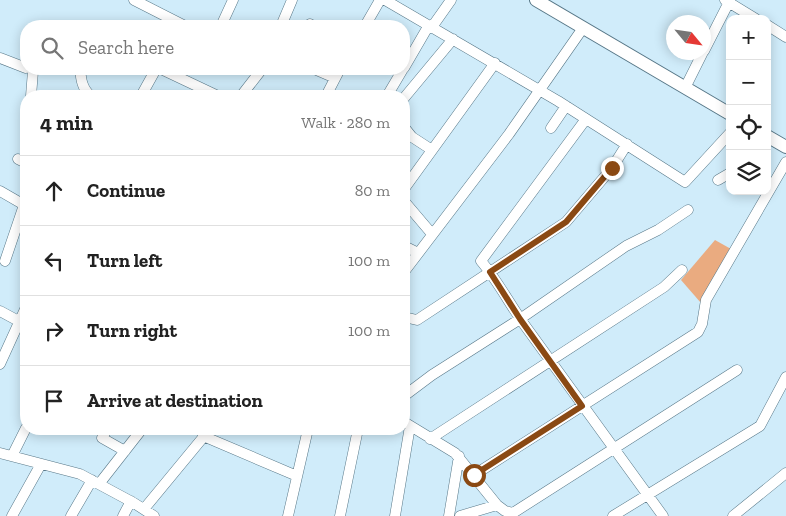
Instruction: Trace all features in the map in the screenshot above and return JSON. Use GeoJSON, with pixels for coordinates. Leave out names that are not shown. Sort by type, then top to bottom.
{"type":"FeatureCollection","features":[{"type":"Feature","properties":{"kind":"street"},"geometry":{"type":"LineString","coordinates":[[134,0],[171,20]]}},
{"type":"Feature","properties":{"kind":"street"},"geometry":{"type":"LineString","coordinates":[[225,20],[233,0]]}},
{"type":"Feature","properties":{"kind":"street"},"geometry":{"type":"LineString","coordinates":[[284,20],[292,0]]}},
{"type":"Feature","properties":{"kind":"street"},"geometry":{"type":"LineString","coordinates":[[368,20],[380,0]]}},
{"type":"Feature","properties":{"kind":"street"},"geometry":{"type":"LineString","coordinates":[[385,0],[566,106],[685,182],[726,137]]}},
{"type":"Feature","properties":{"kind":"street"},"geometry":{"type":"LineString","coordinates":[[410,58],[451,0]]}},
{"type":"Feature","properties":{"kind":"street"},"geometry":{"type":"LineString","coordinates":[[536,0],[726,112]]}},
{"type":"Feature","properties":{"kind":"street"},"geometry":{"type":"LineString","coordinates":[[711,36],[728,1],[750,15]]}},
{"type":"Feature","properties":{"kind":"street"},"geometry":{"type":"LineString","coordinates":[[771,27],[786,36]]}},
{"type":"Feature","properties":{"kind":"street"},"geometry":{"type":"LineString","coordinates":[[410,264],[464,195],[540,91],[583,28]]}},
{"type":"Feature","properties":{"kind":"street"},"geometry":{"type":"LineString","coordinates":[[410,91],[453,39]]}},
{"type":"Feature","properties":{"kind":"street"},"geometry":{"type":"LineString","coordinates":[[0,58],[20,65]]}},
{"type":"Feature","properties":{"kind":"street"},"geometry":{"type":"LineString","coordinates":[[684,88],[699,60]]}},
{"type":"Feature","properties":{"kind":"street"},"geometry":{"type":"LineString","coordinates":[[410,181],[495,63]]}},
{"type":"Feature","properties":{"kind":"street"},"geometry":{"type":"LineString","coordinates":[[30,90],[32,75]]}},
{"type":"Feature","properties":{"kind":"street"},"geometry":{"type":"LineString","coordinates":[[81,75],[85,90]]}},
{"type":"Feature","properties":{"kind":"street"},"geometry":{"type":"LineString","coordinates":[[144,90],[153,75]]}},
{"type":"Feature","properties":{"kind":"street"},"geometry":{"type":"LineString","coordinates":[[172,75],[200,90]]}},
{"type":"Feature","properties":{"kind":"street"},"geometry":{"type":"LineString","coordinates":[[246,90],[257,75]]}},
{"type":"Feature","properties":{"kind":"street"},"geometry":{"type":"LineString","coordinates":[[329,90],[336,75]]}},
{"type":"Feature","properties":{"kind":"street"},"geometry":{"type":"LineString","coordinates":[[390,90],[399,75]]}},
{"type":"Feature","properties":{"kind":"street"},"geometry":{"type":"LineString","coordinates":[[551,128],[566,106]]}},
{"type":"Feature","properties":{"kind":"street"},"geometry":{"type":"LineString","coordinates":[[586,119],[480,261],[490,272],[520,319],[663,516]]}},
{"type":"Feature","properties":{"kind":"street"},"geometry":{"type":"LineString","coordinates":[[410,134],[432,150]]}},
{"type":"Feature","properties":{"kind":"street"},"geometry":{"type":"LineString","coordinates":[[410,318],[417,320],[566,222],[612,168],[627,144]]}},
{"type":"Feature","properties":{"kind":"street"},"geometry":{"type":"LineString","coordinates":[[474,475],[698,332],[702,324],[706,300],[786,162]]}},
{"type":"Feature","properties":{"kind":"street"},"geometry":{"type":"LineString","coordinates":[[718,180],[726,175]]}},
{"type":"Feature","properties":{"kind":"street"},"geometry":{"type":"LineString","coordinates":[[0,191],[20,202]]}},
{"type":"Feature","properties":{"kind":"street"},"geometry":{"type":"LineString","coordinates":[[410,208],[432,234]]}},
{"type":"Feature","properties":{"kind":"street"},"geometry":{"type":"LineString","coordinates":[[410,392],[626,246],[658,230],[688,210]]}},
{"type":"Feature","properties":{"kind":"street"},"geometry":{"type":"LineString","coordinates":[[5,261],[20,219]]}},
{"type":"Feature","properties":{"kind":"street"},"geometry":{"type":"LineString","coordinates":[[410,249],[418,253]]}},
{"type":"Feature","properties":{"kind":"street"},"geometry":{"type":"LineString","coordinates":[[430,439],[664,287],[682,270]]}},
{"type":"Feature","properties":{"kind":"street"},"geometry":{"type":"LineString","coordinates":[[0,311],[20,322]]}},
{"type":"Feature","properties":{"kind":"street"},"geometry":{"type":"LineString","coordinates":[[0,364],[20,329]]}},
{"type":"Feature","properties":{"kind":"street"},"geometry":{"type":"LineString","coordinates":[[410,426],[455,453],[498,505],[505,511],[513,513],[737,370]]}},
{"type":"Feature","properties":{"kind":"street"},"geometry":{"type":"LineString","coordinates":[[613,516],[760,426],[786,377]]}},
{"type":"Feature","properties":{"kind":"street"},"geometry":{"type":"LineString","coordinates":[[12,456],[22,435]]}},
{"type":"Feature","properties":{"kind":"street"},"geometry":{"type":"LineString","coordinates":[[104,435],[102,438],[125,451]]}},
{"type":"Feature","properties":{"kind":"street"},"geometry":{"type":"LineString","coordinates":[[70,516],[96,482],[137,435]]}},
{"type":"Feature","properties":{"kind":"street"},"geometry":{"type":"LineString","coordinates":[[144,509],[205,435]]}},
{"type":"Feature","properties":{"kind":"street"},"geometry":{"type":"LineString","coordinates":[[211,435],[298,476]]}},
{"type":"Feature","properties":{"kind":"street"},"geometry":{"type":"LineString","coordinates":[[288,516],[307,435]]}},
{"type":"Feature","properties":{"kind":"street"},"geometry":{"type":"LineString","coordinates":[[340,516],[357,435]]}},
{"type":"Feature","properties":{"kind":"street"},"geometry":{"type":"LineString","coordinates":[[395,516],[406,435]]}},
{"type":"Feature","properties":{"kind":"street"},"geometry":{"type":"LineString","coordinates":[[0,453],[80,474],[131,501],[154,516]]}},
{"type":"Feature","properties":{"kind":"street"},"geometry":{"type":"LineString","coordinates":[[449,516],[458,456]]}},
{"type":"Feature","properties":{"kind":"street"},"geometry":{"type":"LineString","coordinates":[[12,516],[41,464]]}},
{"type":"Feature","properties":{"kind":"street"},"geometry":{"type":"LineString","coordinates":[[733,516],[786,473]]}},
{"type":"Feature","properties":{"kind":"street"},"geometry":{"type":"LineString","coordinates":[[123,516],[131,501]]}},
{"type":"Feature","properties":{"kind":"street"},"geometry":{"type":"LineString","coordinates":[[460,516],[498,505]]}},
{"type":"Feature","properties":{"kind":"shaded area"},"geometry":{"type":"Polygon","coordinates":[[[715,240],[731,249],[701,303],[681,280],[715,240]]]}},
{"type":"Feature","properties":{"kind":"route"},"geometry":{"type":"LineString","coordinates":[[474,475],[582,406],[520,319],[490,272],[566,222],[612,168]]}}]}
